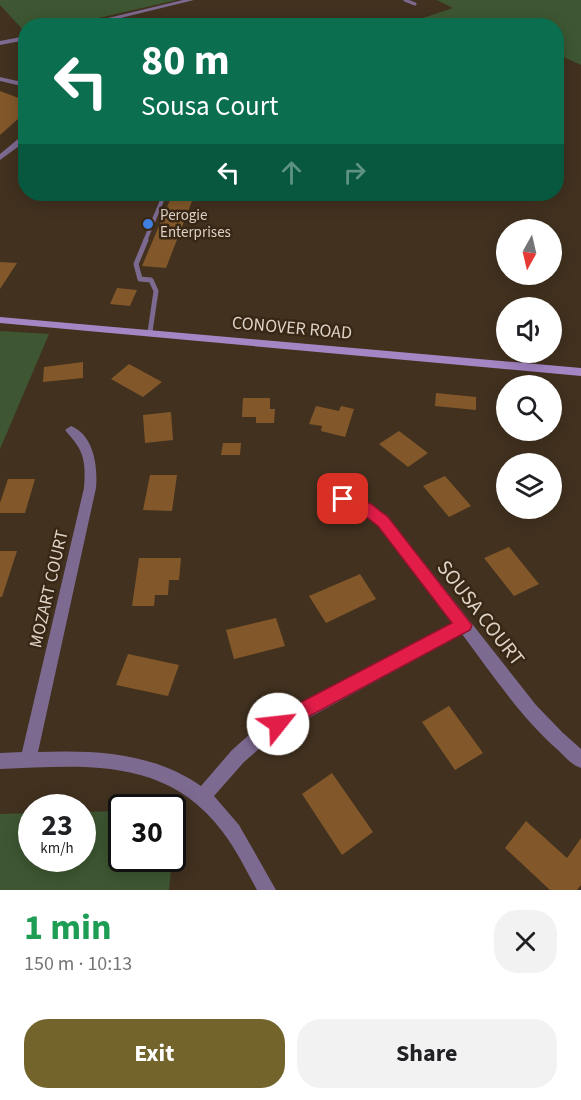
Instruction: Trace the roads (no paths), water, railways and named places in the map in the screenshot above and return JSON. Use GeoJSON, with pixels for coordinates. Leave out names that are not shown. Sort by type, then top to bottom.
{"type":"FeatureCollection","features":[{"type":"Feature","properties":{"kind":"street"},"geometry":{"type":"LineString","coordinates":[[113,18],[191,0]]}},
{"type":"Feature","properties":{"kind":"street"},"geometry":{"type":"LineString","coordinates":[[0,44],[18,40]]}},
{"type":"Feature","properties":{"kind":"street"},"geometry":{"type":"LineString","coordinates":[[0,79],[18,83]]}},
{"type":"Feature","properties":{"kind":"street"},"geometry":{"type":"LineString","coordinates":[[0,158],[18,143]]}},
{"type":"Feature","properties":{"kind":"street","name":"CONOVER ROAD"},"geometry":{"type":"LineString","coordinates":[[0,320],[581,372]]}},
{"type":"Feature","properties":{"kind":"street","name":"MOZART COURT"},"geometry":{"type":"LineString","coordinates":[[28,760],[90,488],[92,466],[89,455],[80,438],[72,430]]}},
{"type":"Feature","properties":{"kind":"street","name":"SOUSA COURT"},"geometry":{"type":"LineString","coordinates":[[343,499],[366,508],[383,521],[541,723],[581,760]]}},
{"type":"Feature","properties":{"kind":"street"},"geometry":{"type":"LineString","coordinates":[[202,797],[250,743],[264,733],[464,625]]}},
{"type":"Feature","properties":{"kind":"street"},"geometry":{"type":"LineString","coordinates":[[0,761],[102,758],[128,762],[167,775],[202,797],[227,822],[267,890]]}},
{"type":"Feature","properties":{"kind":"lane"},"geometry":{"type":"LineString","coordinates":[[405,0],[415,4]]}},
{"type":"Feature","properties":{"kind":"lane"},"geometry":{"type":"LineString","coordinates":[[150,332],[156,291],[152,280],[141,279],[136,264],[162,201]]}},
{"type":"Feature","properties":{"kind":"place","name":"Perogie Enterprises"},"geometry":{"type":"Point","coordinates":[148,224]}}]}
